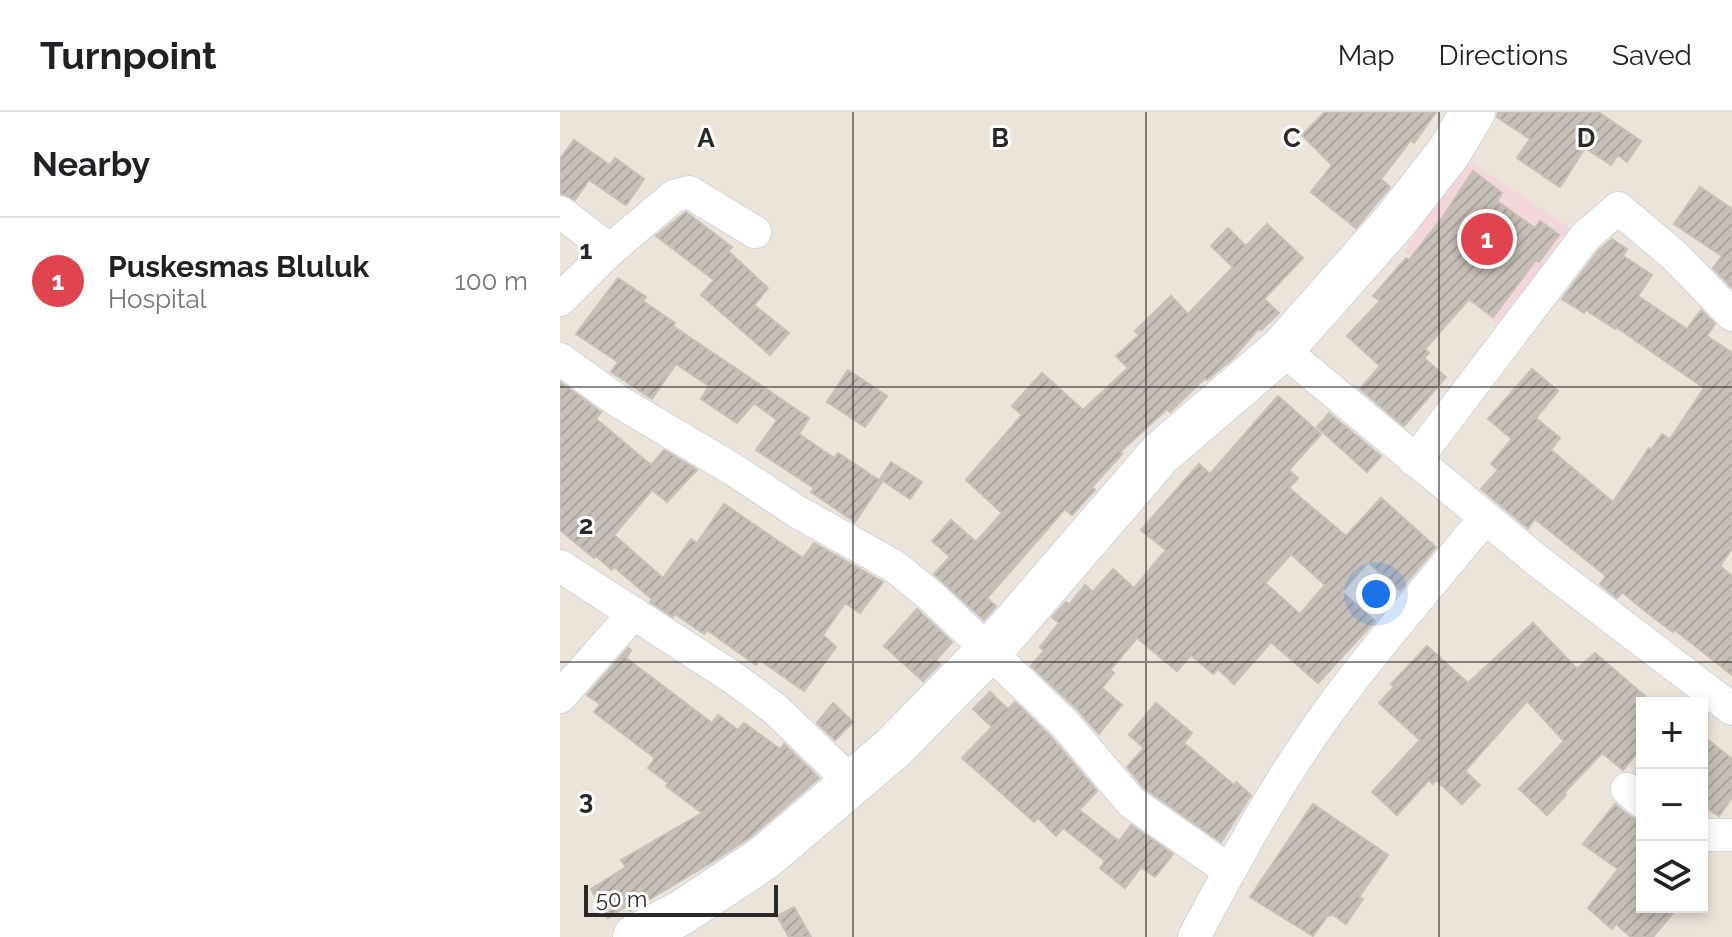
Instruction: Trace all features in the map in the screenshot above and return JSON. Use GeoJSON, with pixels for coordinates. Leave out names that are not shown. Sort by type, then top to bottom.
{"type":"FeatureCollection","features":[{"type":"Feature","properties":{"kind":"main road"},"geometry":{"type":"LineString","coordinates":[[635,937],[681,913],[764,858],[893,748],[989,651],[1160,454],[1282,349],[1396,220],[1449,152],[1473,112]]}},
{"type":"Feature","properties":{"kind":"street"},"geometry":{"type":"LineString","coordinates":[[560,300],[610,250],[680,193],[689,192],[698,196],[755,232]]}},
{"type":"Feature","properties":{"kind":"street"},"geometry":{"type":"LineString","coordinates":[[1415,461],[1585,237],[1618,208],[1675,256],[1732,315]]}},
{"type":"Feature","properties":{"kind":"street"},"geometry":{"type":"LineString","coordinates":[[560,212],[610,250]]}},
{"type":"Feature","properties":{"kind":"street"},"geometry":{"type":"LineString","coordinates":[[1282,349],[1602,612],[1732,709]]}},
{"type":"Feature","properties":{"kind":"street"},"geometry":{"type":"LineString","coordinates":[[560,359],[618,401],[796,511],[894,566],[931,596],[1065,724],[1131,802],[1230,871]]}},
{"type":"Feature","properties":{"kind":"street"},"geometry":{"type":"LineString","coordinates":[[1194,937],[1284,778],[1340,695],[1485,518]]}},
{"type":"Feature","properties":{"kind":"street"},"geometry":{"type":"LineString","coordinates":[[560,566],[774,708],[852,783]]}},
{"type":"Feature","properties":{"kind":"street"},"geometry":{"type":"LineString","coordinates":[[560,697],[634,613]]}},
{"type":"Feature","properties":{"kind":"street"},"geometry":{"type":"LineString","coordinates":[[1708,835],[1732,835]]}},
{"type":"Feature","properties":{"kind":"shaded area"},"geometry":{"type":"Polygon","coordinates":[[[1465,158],[1570,228],[1503,328],[1404,251],[1465,158]]]}},
{"type":"Feature","properties":{"kind":"building"},"geometry":{"type":"Polygon","coordinates":[[[1325,112],[1436,112],[1414,143],[1411,140],[1381,179],[1390,187],[1356,228],[1311,192],[1332,165],[1302,135],[1325,112]]]}},
{"type":"Feature","properties":{"kind":"building"},"geometry":{"type":"Polygon","coordinates":[[[1498,112],[1598,112],[1641,141],[1627,162],[1618,155],[1611,165],[1585,148],[1560,187],[1517,158],[1530,139],[1497,117],[1498,112]]]}},
{"type":"Feature","properties":{"kind":"building"},"geometry":{"type":"Polygon","coordinates":[[[574,140],[610,165],[615,158],[644,179],[626,205],[589,180],[575,200],[560,193],[560,159],[574,140]]]}},
{"type":"Feature","properties":{"kind":"building"},"geometry":{"type":"Polygon","coordinates":[[[1473,171],[1502,193],[1497,201],[1535,228],[1540,221],[1559,235],[1493,317],[1469,299],[1425,349],[1429,353],[1424,358],[1446,377],[1404,426],[1360,389],[1380,366],[1347,336],[1380,301],[1373,296],[1406,258],[1409,260],[1473,171]]]}},
{"type":"Feature","properties":{"kind":"building"},"geometry":{"type":"Polygon","coordinates":[[[1700,187],[1732,209],[1732,288],[1713,268],[1722,256],[1674,224],[1700,187]]]}},
{"type":"Feature","properties":{"kind":"building"},"geometry":{"type":"Polygon","coordinates":[[[686,212],[732,247],[728,251],[768,288],[754,305],[789,333],[770,355],[701,295],[714,280],[656,236],[686,212]]]}},
{"type":"Feature","properties":{"kind":"building"},"geometry":{"type":"Polygon","coordinates":[[[1267,224],[1303,258],[1264,299],[1279,313],[1261,330],[1259,328],[1232,359],[1207,380],[1205,378],[1170,412],[1167,409],[1120,452],[1122,454],[1092,487],[1095,490],[1072,515],[1065,509],[987,598],[996,606],[984,620],[934,574],[950,557],[932,541],[951,520],[976,542],[1002,513],[966,480],[1022,415],[1012,406],[1042,373],[1083,410],[1128,368],[1116,356],[1139,335],[1135,331],[1171,296],[1188,314],[1233,267],[1211,246],[1228,228],[1246,246],[1267,224]]]}},
{"type":"Feature","properties":{"kind":"building"},"geometry":{"type":"Polygon","coordinates":[[[1612,239],[1627,249],[1623,256],[1652,275],[1638,296],[1687,329],[1701,310],[1715,324],[1707,336],[1732,353],[1732,548],[1720,566],[1732,576],[1732,675],[1622,592],[1617,598],[1600,584],[1606,576],[1535,519],[1528,528],[1481,489],[1498,470],[1491,464],[1512,439],[1488,419],[1532,369],[1558,391],[1536,418],[1560,438],[1551,450],[1613,502],[1649,448],[1651,450],[1662,434],[1670,439],[1704,388],[1616,327],[1562,299],[1599,250],[1612,239]]]}},
{"type":"Feature","properties":{"kind":"building"},"geometry":{"type":"Polygon","coordinates":[[[618,278],[646,297],[643,301],[675,323],[673,326],[809,418],[799,434],[834,458],[838,453],[882,482],[855,522],[811,492],[814,488],[756,450],[777,420],[754,403],[737,423],[701,399],[709,386],[676,364],[652,399],[611,372],[618,362],[576,334],[618,278]]]}},
{"type":"Feature","properties":{"kind":"building"},"geometry":{"type":"Polygon","coordinates":[[[848,370],[887,396],[865,427],[827,402],[848,370]]]}},
{"type":"Feature","properties":{"kind":"building"},"geometry":{"type":"Polygon","coordinates":[[[560,382],[601,412],[596,419],[651,465],[664,450],[697,470],[667,502],[652,490],[614,535],[663,578],[691,539],[697,543],[724,504],[803,558],[814,543],[883,582],[860,613],[845,603],[823,635],[836,647],[804,691],[760,660],[756,665],[707,630],[704,634],[675,614],[673,617],[650,602],[652,599],[614,567],[612,570],[596,556],[594,558],[560,530],[560,382]]]}},
{"type":"Feature","properties":{"kind":"building"},"geometry":{"type":"Polygon","coordinates":[[[1278,396],[1321,434],[1289,470],[1298,478],[1289,488],[1346,536],[1381,498],[1436,547],[1400,590],[1368,562],[1342,592],[1375,621],[1318,683],[1271,642],[1234,684],[1218,669],[1213,674],[1191,655],[1177,671],[1137,638],[1110,670],[1114,673],[1102,688],[1122,705],[1099,734],[1031,666],[1044,651],[1040,647],[1059,623],[1052,617],[1066,602],[1069,605],[1085,585],[1093,592],[1113,569],[1134,588],[1166,550],[1141,530],[1199,464],[1210,474],[1278,396]],[[1291,554],[1265,583],[1300,614],[1325,585],[1291,554]]]}},
{"type":"Feature","properties":{"kind":"building"},"geometry":{"type":"Polygon","coordinates":[[[1329,413],[1381,456],[1367,472],[1317,427],[1329,413]]]}},
{"type":"Feature","properties":{"kind":"building"},"geometry":{"type":"Polygon","coordinates":[[[891,462],[922,482],[910,499],[880,479],[891,462]]]}},
{"type":"Feature","properties":{"kind":"building"},"geometry":{"type":"Polygon","coordinates":[[[917,609],[952,642],[936,660],[940,664],[923,681],[884,646],[917,609]]]}},
{"type":"Feature","properties":{"kind":"building"},"geometry":{"type":"Polygon","coordinates":[[[1533,623],[1577,669],[1595,653],[1645,696],[1636,697],[1636,754],[1623,770],[1602,753],[1547,815],[1519,789],[1564,741],[1527,701],[1465,771],[1480,785],[1462,804],[1436,780],[1433,784],[1429,780],[1397,815],[1372,792],[1420,740],[1379,703],[1394,687],[1391,684],[1427,646],[1468,683],[1533,623]]]}},
{"type":"Feature","properties":{"kind":"building"},"geometry":{"type":"Polygon","coordinates":[[[628,648],[631,650],[626,658],[712,723],[718,715],[738,730],[744,723],[780,749],[784,744],[819,778],[749,838],[630,911],[627,906],[608,918],[591,889],[626,867],[621,860],[702,813],[648,768],[655,758],[594,712],[600,704],[587,695],[628,648]]]}},
{"type":"Feature","properties":{"kind":"building"},"geometry":{"type":"Polygon","coordinates":[[[990,692],[1008,709],[1015,702],[1051,737],[1097,791],[1079,810],[1119,841],[1131,825],[1173,854],[1155,877],[1141,867],[1125,888],[1100,868],[1105,861],[1063,828],[1056,836],[1038,818],[1034,822],[962,758],[992,727],[973,709],[990,692]]]}},
{"type":"Feature","properties":{"kind":"building"},"geometry":{"type":"Polygon","coordinates":[[[833,703],[853,722],[835,740],[817,723],[833,703]]]}},
{"type":"Feature","properties":{"kind":"building"},"geometry":{"type":"Polygon","coordinates":[[[1156,703],[1192,733],[1184,743],[1234,785],[1236,782],[1251,795],[1221,842],[1144,788],[1127,767],[1144,748],[1129,735],[1156,703]]]}},
{"type":"Feature","properties":{"kind":"building"},"geometry":{"type":"Polygon","coordinates":[[[1708,740],[1732,759],[1732,798],[1719,816],[1708,810],[1708,740]]]}},
{"type":"Feature","properties":{"kind":"building"},"geometry":{"type":"Polygon","coordinates":[[[1313,804],[1388,855],[1359,897],[1363,899],[1346,924],[1332,914],[1328,915],[1313,936],[1250,897],[1313,804]]]}},
{"type":"Feature","properties":{"kind":"building"},"geometry":{"type":"Polygon","coordinates":[[[1615,804],[1636,818],[1636,913],[1673,913],[1653,937],[1631,937],[1616,924],[1612,929],[1588,908],[1618,869],[1583,844],[1615,804]]]}},
{"type":"Feature","properties":{"kind":"building"},"geometry":{"type":"Polygon","coordinates":[[[794,907],[811,937],[789,937],[777,916],[794,907]]]}},
{"type":"Feature","properties":{"kind":"place","name":"Puskesmas Bluluk"},"geometry":{"type":"Point","coordinates":[1487,239]}}]}
